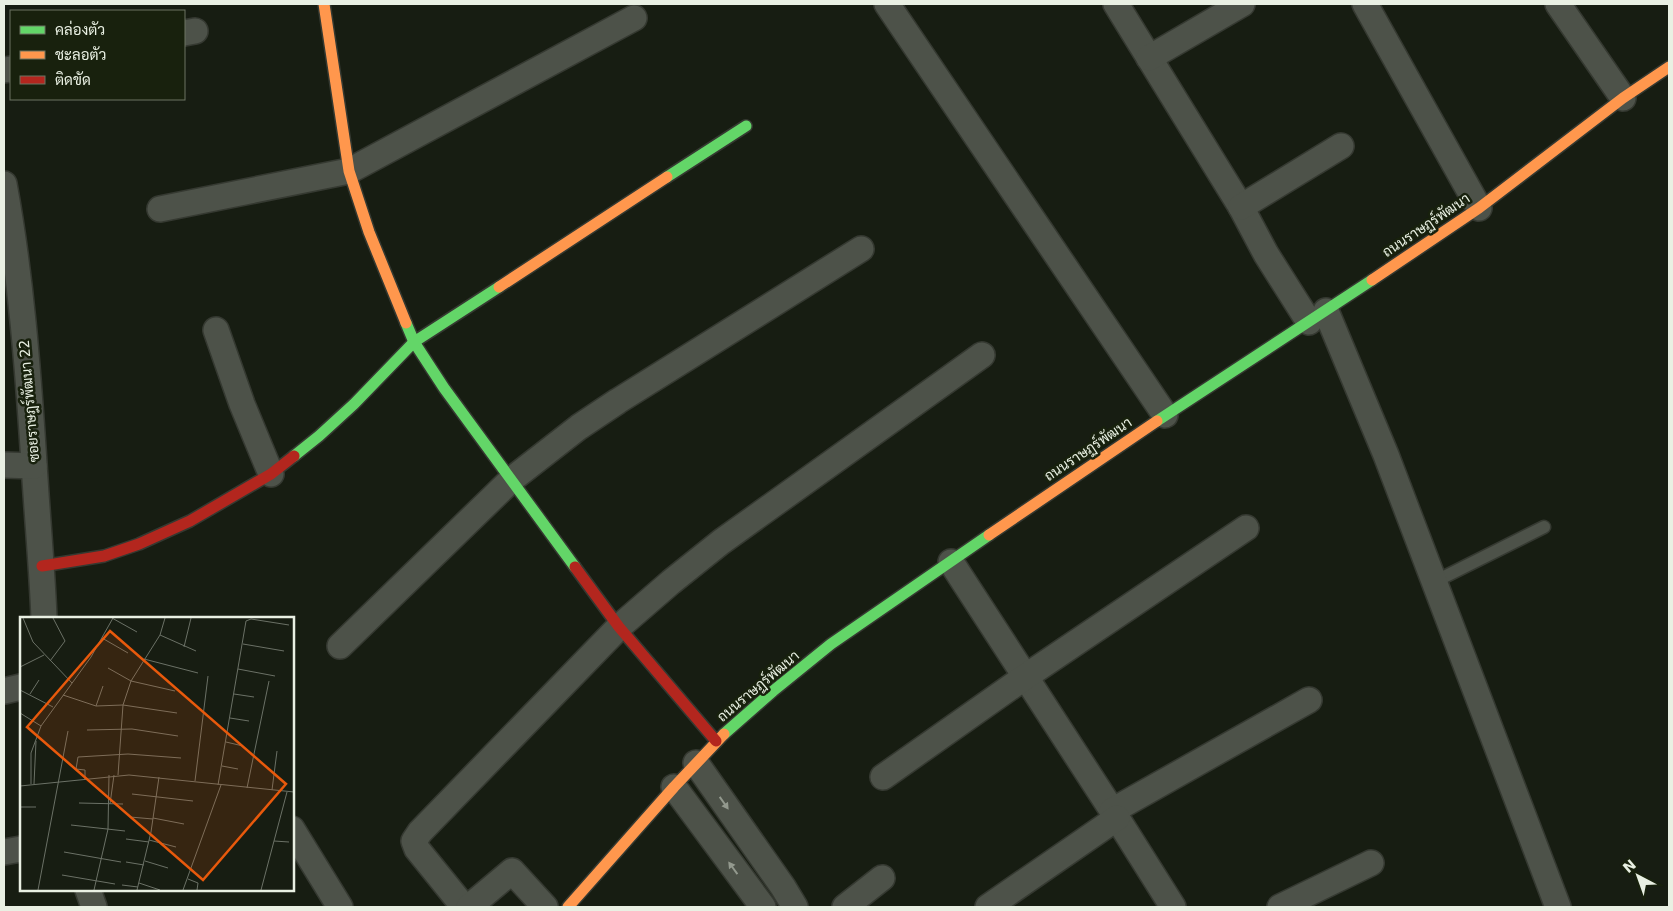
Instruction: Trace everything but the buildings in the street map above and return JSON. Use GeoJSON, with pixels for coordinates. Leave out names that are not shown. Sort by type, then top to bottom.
{"type":"FeatureCollection","features":[{"type":"Feature","properties":{"kind":"street"},"geometry":{"type":"LineString","coordinates":[[324,4],[349,171],[369,232],[414,342],[444,388],[619,627],[716,741]]}},
{"type":"Feature","properties":{"kind":"street"},"geometry":{"type":"LineString","coordinates":[[887,4],[1165,415]]}},
{"type":"Feature","properties":{"kind":"street"},"geometry":{"type":"LineString","coordinates":[[1116,4],[1241,207],[1266,254],[1317,316],[1386,455],[1558,907]]}},
{"type":"Feature","properties":{"kind":"street"},"geometry":{"type":"LineString","coordinates":[[1149,58],[1242,4]]}},
{"type":"Feature","properties":{"kind":"street"},"geometry":{"type":"LineString","coordinates":[[1365,4],[1479,208]]}},
{"type":"Feature","properties":{"kind":"street"},"geometry":{"type":"LineString","coordinates":[[1558,4],[1624,98]]}},
{"type":"Feature","properties":{"kind":"street"},"geometry":{"type":"LineString","coordinates":[[160,209],[349,171],[634,18]]}},
{"type":"Feature","properties":{"kind":"street","name":"ถนนราษฏร์พัฒนา"},"geometry":{"type":"LineString","coordinates":[[568,907],[716,741],[831,644],[1165,415],[1479,208],[1624,98],[1669,68]]}},
{"type":"Feature","properties":{"kind":"street"},"geometry":{"type":"LineString","coordinates":[[42,566],[104,556],[139,544],[190,521],[271,474],[319,436],[354,404],[414,342],[746,126]]}},
{"type":"Feature","properties":{"kind":"street"},"geometry":{"type":"LineString","coordinates":[[1241,207],[1341,146]]}},
{"type":"Feature","properties":{"kind":"street","name":"ซอยราษฎร์พัฒนา 22"},"geometry":{"type":"LineString","coordinates":[[4,184],[13,231],[29,388],[44,617]]}},
{"type":"Feature","properties":{"kind":"street"},"geometry":{"type":"LineString","coordinates":[[340,646],[511,480],[579,428],[618,401],[860,249]]}},
{"type":"Feature","properties":{"kind":"street"},"geometry":{"type":"LineString","coordinates":[[216,330],[242,404],[271,474]]}},
{"type":"Feature","properties":{"kind":"street"},"geometry":{"type":"LineString","coordinates":[[464,907],[417,849],[414,841],[416,836],[619,627],[671,582],[721,542],[982,356]]}},
{"type":"Feature","properties":{"kind":"street"},"geometry":{"type":"LineString","coordinates":[[4,465],[34,466]]}},
{"type":"Feature","properties":{"kind":"street"},"geometry":{"type":"LineString","coordinates":[[883,777],[1025,677],[1246,528]]}},
{"type":"Feature","properties":{"kind":"street"},"geometry":{"type":"LineString","coordinates":[[951,562],[1115,814],[1173,907]]}},
{"type":"Feature","properties":{"kind":"street"},"geometry":{"type":"LineString","coordinates":[[4,691],[20,688]]}},
{"type":"Feature","properties":{"kind":"street"},"geometry":{"type":"LineString","coordinates":[[988,907],[1115,814],[1308,700]]}},
{"type":"Feature","properties":{"kind":"street"},"geometry":{"type":"LineString","coordinates":[[696,763],[795,907]]}},
{"type":"Feature","properties":{"kind":"street"},"geometry":{"type":"LineString","coordinates":[[674,787],[762,907]]}},
{"type":"Feature","properties":{"kind":"street"},"geometry":{"type":"LineString","coordinates":[[294,832],[340,907]]}},
{"type":"Feature","properties":{"kind":"street"},"geometry":{"type":"LineString","coordinates":[[4,852],[20,849]]}},
{"type":"Feature","properties":{"kind":"street"},"geometry":{"type":"LineString","coordinates":[[1280,907],[1371,863]]}},
{"type":"Feature","properties":{"kind":"street"},"geometry":{"type":"LineString","coordinates":[[469,907],[512,871],[545,907]]}},
{"type":"Feature","properties":{"kind":"street"},"geometry":{"type":"LineString","coordinates":[[845,907],[882,878]]}},
{"type":"Feature","properties":{"kind":"street"},"geometry":{"type":"LineString","coordinates":[[88,891],[94,907]]}},
{"type":"Feature","properties":{"kind":"lane"},"geometry":{"type":"LineString","coordinates":[[1434,582],[1544,527]]}},
{"type":"Feature","properties":{"kind":"traffic: fast"},"geometry":{"type":"LineString","coordinates":[[667,177],[746,126]]}},
{"type":"Feature","properties":{"kind":"traffic: fast"},"geometry":{"type":"LineString","coordinates":[[1157,421],[1372,280]]}},
{"type":"Feature","properties":{"kind":"traffic: fast"},"geometry":{"type":"LineString","coordinates":[[294,456],[354,404],[414,342],[499,287]]}},
{"type":"Feature","properties":{"kind":"traffic: fast"},"geometry":{"type":"LineString","coordinates":[[406,323],[414,342],[444,388],[575,567]]}},
{"type":"Feature","properties":{"kind":"traffic: fast"},"geometry":{"type":"LineString","coordinates":[[724,734],[831,644],[989,535]]}},
{"type":"Feature","properties":{"kind":"traffic: slow"},"geometry":{"type":"LineString","coordinates":[[324,4],[349,171],[369,232],[406,323]]}},
{"type":"Feature","properties":{"kind":"traffic: slow"},"geometry":{"type":"LineString","coordinates":[[1372,280],[1479,208],[1623,98],[1669,67]]}},
{"type":"Feature","properties":{"kind":"traffic: slow"},"geometry":{"type":"LineString","coordinates":[[499,287],[667,177]]}},
{"type":"Feature","properties":{"kind":"traffic: slow"},"geometry":{"type":"LineString","coordinates":[[989,535],[1157,421]]}},
{"type":"Feature","properties":{"kind":"traffic: slow"},"geometry":{"type":"LineString","coordinates":[[568,907],[674,787],[724,734]]}},
{"type":"Feature","properties":{"kind":"traffic: jam"},"geometry":{"type":"LineString","coordinates":[[42,566],[104,556],[139,544],[190,521],[271,474],[294,456]]}},
{"type":"Feature","properties":{"kind":"traffic: jam"},"geometry":{"type":"LineString","coordinates":[[575,567],[619,627],[716,741]]}}]}
